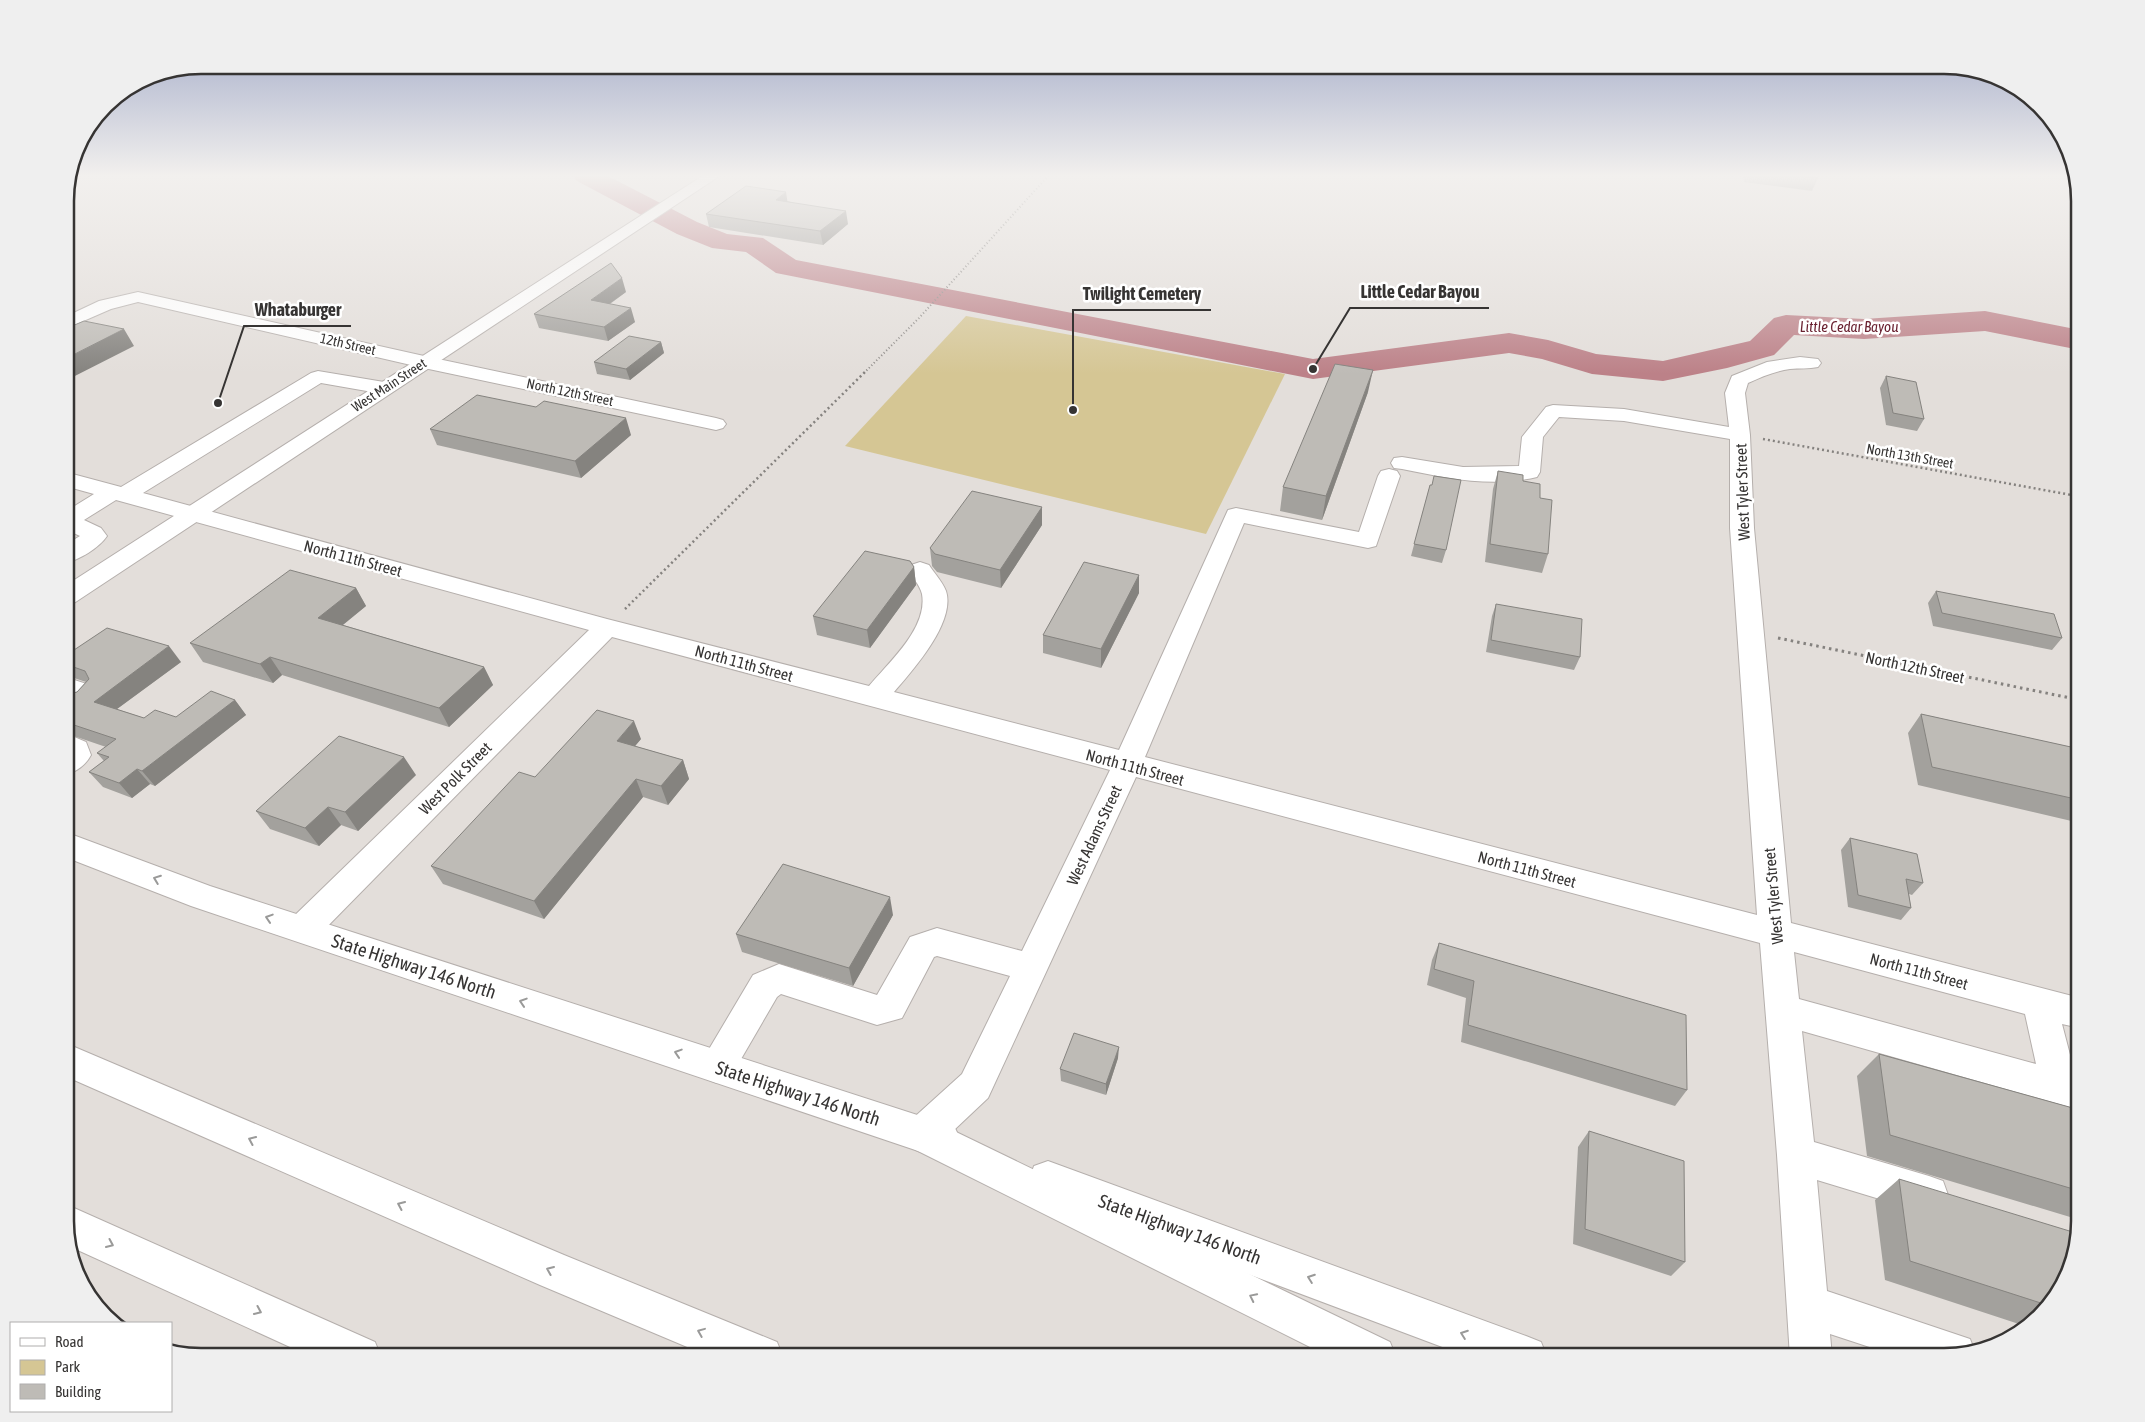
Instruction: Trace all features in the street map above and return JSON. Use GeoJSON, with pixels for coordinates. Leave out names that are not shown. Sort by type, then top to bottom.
{"type":"FeatureCollection","features":[{"type":"Feature","properties":{"kind":"main road","name":"West Main Street"},"geometry":{"type":"LineString","coordinates":[[74,591],[611,241]]}},
{"type":"Feature","properties":{"kind":"main road","name":"12th Street"},"geometry":{"type":"LineString","coordinates":[[74,320],[105,305],[125,298],[138,297],[424,362]]}},
{"type":"Feature","properties":{"kind":"main road","name":"North 12th Street"},"geometry":{"type":"LineString","coordinates":[[424,362],[716,424]]}},
{"type":"Feature","properties":{"kind":"main road","name":"West Tyler Street"},"geometry":{"type":"LineString","coordinates":[[1810,1348],[1796,1155],[1760,768],[1742,528],[1740,435],[1735,393],[1739,380],[1765,367],[1791,362],[1811,363]]}},
{"type":"Feature","properties":{"kind":"main road"},"geometry":{"type":"LineString","coordinates":[[74,517],[118,494],[318,377],[384,388]]}},
{"type":"Feature","properties":{"kind":"main road","name":"West Adams Street"},"geometry":{"type":"LineString","coordinates":[[923,1134],[975,1086],[1127,765],[1236,515],[1368,541],[1395,470],[1492,475],[1529,472],[1533,436],[1553,411],[1576,410],[1642,417],[1740,435]]}},
{"type":"Feature","properties":{"kind":"main road","name":"North 11th Street"},"geometry":{"type":"LineString","coordinates":[[74,482],[193,513],[607,627],[1127,765],[2071,1011]]}},
{"type":"Feature","properties":{"kind":"main road"},"geometry":{"type":"LineString","coordinates":[[74,524],[93,533],[95,536],[74,550]]}},
{"type":"Feature","properties":{"kind":"main road"},"geometry":{"type":"LineString","coordinates":[[874,698],[924,636],[936,605],[934,593],[920,570]]}},
{"type":"Feature","properties":{"kind":"main road","name":"West Polk Street"},"geometry":{"type":"LineString","coordinates":[[303,929],[607,627]]}},
{"type":"Feature","properties":{"kind":"main road","name":"State Highway 146 North"},"geometry":{"type":"LineString","coordinates":[[74,847],[202,896],[923,1134],[1502,1348]]}},
{"type":"Feature","properties":{"kind":"main road"},"geometry":{"type":"LineString","coordinates":[[717,1066],[765,986],[779,979],[878,1010],[890,1007],[922,947],[937,942],[1032,968]]}},
{"type":"Feature","properties":{"kind":"main road"},"geometry":{"type":"LineString","coordinates":[[2038,1002],[2070,1090]]}},
{"type":"Feature","properties":{"kind":"main road"},"geometry":{"type":"LineString","coordinates":[[1783,1010],[2070,1090]]}},
{"type":"Feature","properties":{"kind":"main road"},"geometry":{"type":"LineString","coordinates":[[74,1063],[554,1271],[740,1348]]}},
{"type":"Feature","properties":{"kind":"main road"},"geometry":{"type":"LineString","coordinates":[[923,1134],[1357,1348]]}},
{"type":"Feature","properties":{"kind":"main road"},"geometry":{"type":"LineString","coordinates":[[1796,1155],[1963,1206]]}},
{"type":"Feature","properties":{"kind":"main road"},"geometry":{"type":"LineString","coordinates":[[74,1228],[340,1348]]}},
{"type":"Feature","properties":{"kind":"main road"},"geometry":{"type":"LineString","coordinates":[[1807,1305],[1937,1348]]}},
{"type":"Feature","properties":{"kind":"path"},"geometry":{"type":"LineString","coordinates":[[607,627],[918,318],[988,241]]}},
{"type":"Feature","properties":{"kind":"path","name":"North 13th Street"},"geometry":{"type":"LineString","coordinates":[[1740,435],[2071,495]]}},
{"type":"Feature","properties":{"kind":"path","name":"North 12th Street"},"geometry":{"type":"LineString","coordinates":[[1750,632],[2071,698]]}},
{"type":"Feature","properties":{"kind":"green space"},"geometry":{"type":"Polygon","coordinates":[[[966,316],[1285,374],[1206,534],[845,446],[966,316]]]}},
{"type":"Feature","properties":{"kind":"building"},"geometry":{"type":"Polygon","coordinates":[[[611,263],[622,278],[591,300],[631,308],[604,327],[534,314],[611,263]]]}},
{"type":"Feature","properties":{"kind":"building"},"geometry":{"type":"Polygon","coordinates":[[[84,321],[124,329],[74,354],[74,325],[84,321]]]}},
{"type":"Feature","properties":{"kind":"building"},"geometry":{"type":"Polygon","coordinates":[[[629,336],[661,342],[626,369],[594,362],[629,336]]]}},
{"type":"Feature","properties":{"kind":"building"},"geometry":{"type":"Polygon","coordinates":[[[1335,364],[1373,370],[1326,496],[1283,487],[1335,364]]]}},
{"type":"Feature","properties":{"kind":"building"},"geometry":{"type":"Polygon","coordinates":[[[1886,376],[1916,382],[1924,419],[1893,413],[1886,376]]]}},
{"type":"Feature","properties":{"kind":"building"},"geometry":{"type":"Polygon","coordinates":[[[477,395],[536,407],[544,401],[626,418],[575,461],[430,429],[477,395]]]}},
{"type":"Feature","properties":{"kind":"building"},"geometry":{"type":"Polygon","coordinates":[[[1498,471],[1523,475],[1523,481],[1540,484],[1540,498],[1552,500],[1548,554],[1490,544],[1498,471]]]}},
{"type":"Feature","properties":{"kind":"building"},"geometry":{"type":"Polygon","coordinates":[[[1434,476],[1461,480],[1446,550],[1414,544],[1434,476]]]}},
{"type":"Feature","properties":{"kind":"building"},"geometry":{"type":"Polygon","coordinates":[[[972,491],[1042,507],[1000,570],[935,554],[930,548],[972,491]]]}},
{"type":"Feature","properties":{"kind":"building"},"geometry":{"type":"Polygon","coordinates":[[[865,551],[910,561],[914,567],[867,630],[813,616],[865,551]]]}},
{"type":"Feature","properties":{"kind":"building"},"geometry":{"type":"Polygon","coordinates":[[[1084,562],[1139,575],[1101,649],[1043,635],[1084,562]]]}},
{"type":"Feature","properties":{"kind":"building"},"geometry":{"type":"Polygon","coordinates":[[[290,570],[356,588],[318,618],[484,667],[439,708],[270,657],[260,664],[190,643],[290,570]]]}},
{"type":"Feature","properties":{"kind":"building"},"geometry":{"type":"Polygon","coordinates":[[[1936,591],[2054,614],[2062,638],[1942,613],[1936,591]]]}},
{"type":"Feature","properties":{"kind":"building"},"geometry":{"type":"Polygon","coordinates":[[[1496,604],[1582,619],[1580,657],[1491,640],[1496,604]]]}},
{"type":"Feature","properties":{"kind":"building"},"geometry":{"type":"Polygon","coordinates":[[[107,628],[169,646],[94,702],[144,718],[155,710],[176,717],[211,691],[235,700],[142,771],[137,769],[119,783],[89,772],[109,757],[97,753],[116,739],[74,725],[74,693],[89,679],[85,671],[74,667],[74,650],[107,628]]]}},
{"type":"Feature","properties":{"kind":"building"},"geometry":{"type":"Polygon","coordinates":[[[597,710],[634,721],[617,741],[683,760],[661,786],[636,779],[534,901],[431,866],[519,772],[535,777],[597,710]]]}},
{"type":"Feature","properties":{"kind":"building"},"geometry":{"type":"Polygon","coordinates":[[[1921,714],[2071,747],[2071,798],[1932,767],[1921,714]]]}},
{"type":"Feature","properties":{"kind":"building"},"geometry":{"type":"Polygon","coordinates":[[[339,736],[404,757],[345,812],[328,807],[305,828],[256,811],[339,736]]]}},
{"type":"Feature","properties":{"kind":"building"},"geometry":{"type":"Polygon","coordinates":[[[1850,838],[1917,854],[1923,883],[1906,879],[1911,908],[1858,895],[1850,838]]]}},
{"type":"Feature","properties":{"kind":"building"},"geometry":{"type":"Polygon","coordinates":[[[783,864],[890,897],[849,968],[736,934],[783,864]]]}},
{"type":"Feature","properties":{"kind":"building"},"geometry":{"type":"Polygon","coordinates":[[[1439,943],[1686,1015],[1687,1090],[1468,1025],[1474,981],[1434,969],[1439,943]]]}},
{"type":"Feature","properties":{"kind":"building"},"geometry":{"type":"Polygon","coordinates":[[[1074,1033],[1119,1047],[1106,1084],[1060,1069],[1074,1033]]]}},
{"type":"Feature","properties":{"kind":"building"},"geometry":{"type":"Polygon","coordinates":[[[1879,1054],[2071,1107],[2071,1188],[1890,1135],[1879,1054]]]}},
{"type":"Feature","properties":{"kind":"building"},"geometry":{"type":"Polygon","coordinates":[[[1589,1131],[1684,1161],[1685,1262],[1585,1229],[1589,1131]]]}},
{"type":"Feature","properties":{"kind":"building"},"geometry":{"type":"Polygon","coordinates":[[[1899,1179],[2071,1231],[2069,1246],[2058,1277],[2041,1303],[1910,1261],[1899,1179]]]}},
{"type":"Feature","properties":{"kind":"waterway","name":"Little Cedar Bayou"},"geometry":{"type":"LineString","coordinates":[[720,241],[753,244],[787,267],[1313,369],[1509,343],[1548,350],[1592,364],[1663,371],[1727,358],[1762,348],[1786,325],[1864,329],[1985,321],[2071,338]]}},
{"type":"Feature","properties":{"kind":"place","name":"Little Cedar Bayou"},"geometry":{"type":"Point","coordinates":[1313,369]}},
{"type":"Feature","properties":{"kind":"place","name":"Whataburger"},"geometry":{"type":"Point","coordinates":[218,403]}},
{"type":"Feature","properties":{"kind":"place","name":"Twilight Cemetery"},"geometry":{"type":"Point","coordinates":[1073,410]}}]}
